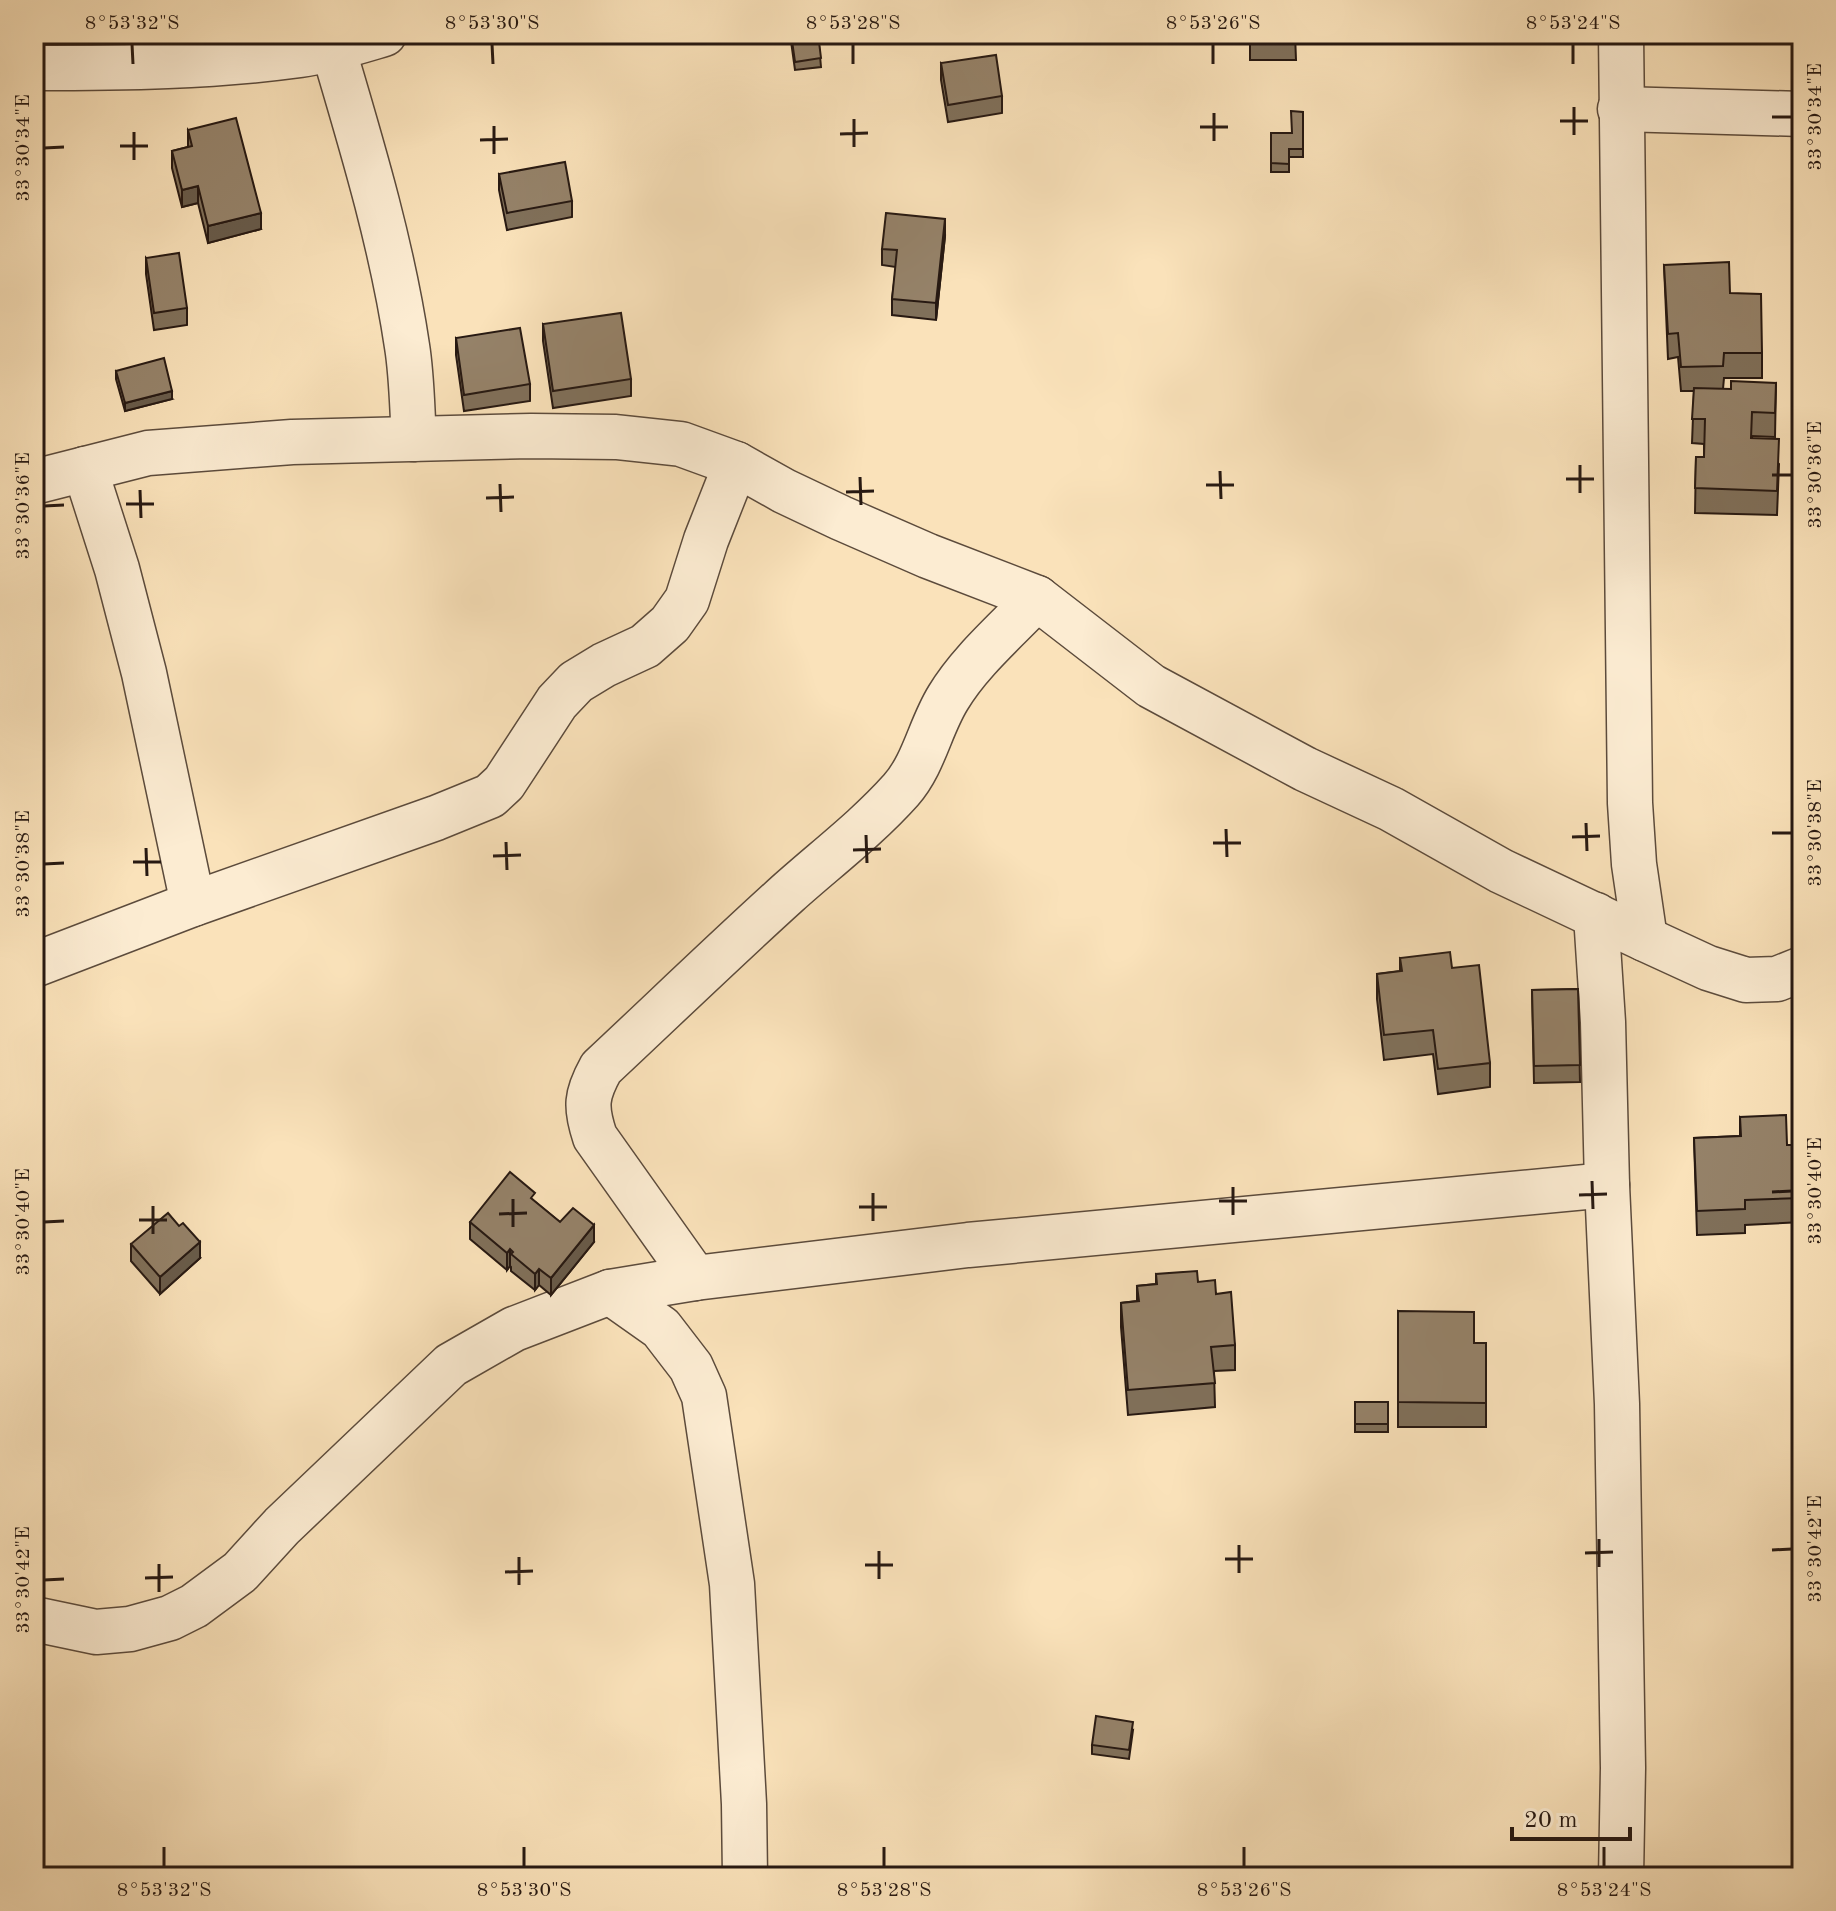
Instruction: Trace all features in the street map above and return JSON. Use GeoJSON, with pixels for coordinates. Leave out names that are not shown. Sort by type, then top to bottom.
{"type":"FeatureCollection","features":[{"type":"Feature","properties":{"kind":"street"},"geometry":{"type":"LineString","coordinates":[[34,68],[165,66],[301,54],[384,34]]}},
{"type":"Feature","properties":{"kind":"street"},"geometry":{"type":"LineString","coordinates":[[1621,34],[1630,803],[1634,864],[1645,939]]}},
{"type":"Feature","properties":{"kind":"street"},"geometry":{"type":"LineString","coordinates":[[333,48],[366,158],[392,263],[408,348],[414,439]]}},
{"type":"Feature","properties":{"kind":"street"},"geometry":{"type":"LineString","coordinates":[[1620,109],[1802,114]]}},
{"type":"Feature","properties":{"kind":"street"},"geometry":{"type":"LineString","coordinates":[[34,482],[148,453],[292,442],[531,436],[616,437],[681,444],[736,464],[784,491],[928,556],[1037,598],[1151,686],[1305,769],[1391,809],[1501,871],[1645,939],[1708,968],[1746,980],[1777,979],[1802,969]]}},
{"type":"Feature","properties":{"kind":"street"},"geometry":{"type":"LineString","coordinates":[[34,965],[490,796],[504,783],[557,702],[576,682],[645,646],[670,624],[687,600],[706,540],[736,464]]}},
{"type":"Feature","properties":{"kind":"street"},"geometry":{"type":"LineString","coordinates":[[85,469],[117,569],[144,673],[193,904]]}},
{"type":"Feature","properties":{"kind":"street"},"geometry":{"type":"LineString","coordinates":[[695,1278],[595,1137],[587,1114],[591,1086],[601,1068],[786,894],[881,811],[904,786],[922,756],[951,693],[1037,598]]}},
{"type":"Feature","properties":{"kind":"street"},"geometry":{"type":"LineString","coordinates":[[1596,915],[1603,1022],[1617,1419],[1623,1768],[1621,1877]]}},
{"type":"Feature","properties":{"kind":"street"},"geometry":{"type":"LineString","coordinates":[[34,1619],[96,1632],[130,1629],[170,1618],[194,1606],[240,1572],[282,1526],[451,1365],[514,1329],[610,1292],[695,1278],[968,1245],[1607,1185]]}},
{"type":"Feature","properties":{"kind":"street"},"geometry":{"type":"LineString","coordinates":[[610,1292],[661,1328],[691,1367],[704,1396],[732,1584],[745,1877]]}},
{"type":"Feature","properties":{"kind":"building"},"geometry":{"type":"Polygon","coordinates":[[[791,34],[818,34],[821,58],[795,62],[791,34]]]}},
{"type":"Feature","properties":{"kind":"building"},"geometry":{"type":"Polygon","coordinates":[[[1250,34],[1295,34],[1296,44],[1250,44],[1250,34]]]}},
{"type":"Feature","properties":{"kind":"building"},"geometry":{"type":"Polygon","coordinates":[[[996,55],[1002,96],[948,105],[941,63],[996,55]]]}},
{"type":"Feature","properties":{"kind":"building"},"geometry":{"type":"Polygon","coordinates":[[[1291,111],[1303,112],[1303,149],[1289,149],[1289,164],[1271,163],[1271,133],[1292,133],[1291,111]]]}},
{"type":"Feature","properties":{"kind":"building"},"geometry":{"type":"Polygon","coordinates":[[[236,118],[261,213],[208,226],[198,186],[182,190],[172,151],[192,146],[188,130],[236,118]]]}},
{"type":"Feature","properties":{"kind":"building"},"geometry":{"type":"Polygon","coordinates":[[[565,162],[572,201],[507,213],[499,174],[565,162]]]}},
{"type":"Feature","properties":{"kind":"building"},"geometry":{"type":"Polygon","coordinates":[[[886,213],[945,219],[936,303],[892,299],[897,250],[882,249],[886,213]]]}},
{"type":"Feature","properties":{"kind":"building"},"geometry":{"type":"Polygon","coordinates":[[[179,253],[187,308],[154,313],[146,258],[179,253]]]}},
{"type":"Feature","properties":{"kind":"building"},"geometry":{"type":"Polygon","coordinates":[[[1729,262],[1730,293],[1761,294],[1762,353],[1724,353],[1723,366],[1681,367],[1678,333],[1668,334],[1664,265],[1729,262]]]}},
{"type":"Feature","properties":{"kind":"building"},"geometry":{"type":"Polygon","coordinates":[[[621,313],[631,379],[553,391],[543,324],[621,313]]]}},
{"type":"Feature","properties":{"kind":"building"},"geometry":{"type":"Polygon","coordinates":[[[520,328],[530,384],[464,395],[456,338],[520,328]]]}},
{"type":"Feature","properties":{"kind":"building"},"geometry":{"type":"Polygon","coordinates":[[[164,358],[172,391],[125,403],[116,371],[164,358]]]}},
{"type":"Feature","properties":{"kind":"building"},"geometry":{"type":"Polygon","coordinates":[[[1731,381],[1776,383],[1775,413],[1752,412],[1751,438],[1779,439],[1777,491],[1695,488],[1696,457],[1704,457],[1705,419],[1692,419],[1694,388],[1731,389],[1731,381]]]}},
{"type":"Feature","properties":{"kind":"building"},"geometry":{"type":"Polygon","coordinates":[[[1450,952],[1452,968],[1479,965],[1490,1063],[1438,1069],[1433,1030],[1384,1035],[1377,974],[1402,971],[1400,958],[1450,952]]]}},
{"type":"Feature","properties":{"kind":"building"},"geometry":{"type":"Polygon","coordinates":[[[1578,989],[1580,1065],[1534,1066],[1532,990],[1578,989]]]}},
{"type":"Feature","properties":{"kind":"building"},"geometry":{"type":"Polygon","coordinates":[[[1786,1115],[1787,1145],[1800,1145],[1802,1198],[1745,1200],[1745,1209],[1697,1211],[1694,1138],[1741,1136],[1740,1117],[1786,1115]]]}},
{"type":"Feature","properties":{"kind":"building"},"geometry":{"type":"Polygon","coordinates":[[[510,1172],[535,1193],[531,1198],[560,1222],[573,1208],[594,1225],[551,1278],[539,1269],[535,1274],[511,1254],[510,1249],[507,1253],[470,1222],[510,1172]]]}},
{"type":"Feature","properties":{"kind":"building"},"geometry":{"type":"Polygon","coordinates":[[[168,1213],[179,1226],[183,1223],[200,1242],[160,1277],[131,1244],[168,1213]]]}},
{"type":"Feature","properties":{"kind":"building"},"geometry":{"type":"Polygon","coordinates":[[[1197,1271],[1198,1282],[1215,1280],[1216,1294],[1231,1292],[1235,1345],[1211,1347],[1215,1383],[1128,1390],[1121,1303],[1139,1301],[1137,1286],[1157,1284],[1156,1274],[1197,1271]]]}},
{"type":"Feature","properties":{"kind":"building"},"geometry":{"type":"Polygon","coordinates":[[[1398,1311],[1474,1312],[1474,1343],[1486,1343],[1486,1403],[1398,1402],[1398,1311]]]}},
{"type":"Feature","properties":{"kind":"building"},"geometry":{"type":"Polygon","coordinates":[[[1355,1402],[1388,1402],[1388,1424],[1355,1424],[1355,1402]]]}},
{"type":"Feature","properties":{"kind":"building"},"geometry":{"type":"Polygon","coordinates":[[[1096,1716],[1133,1722],[1129,1750],[1092,1745],[1096,1716]]]}}]}
